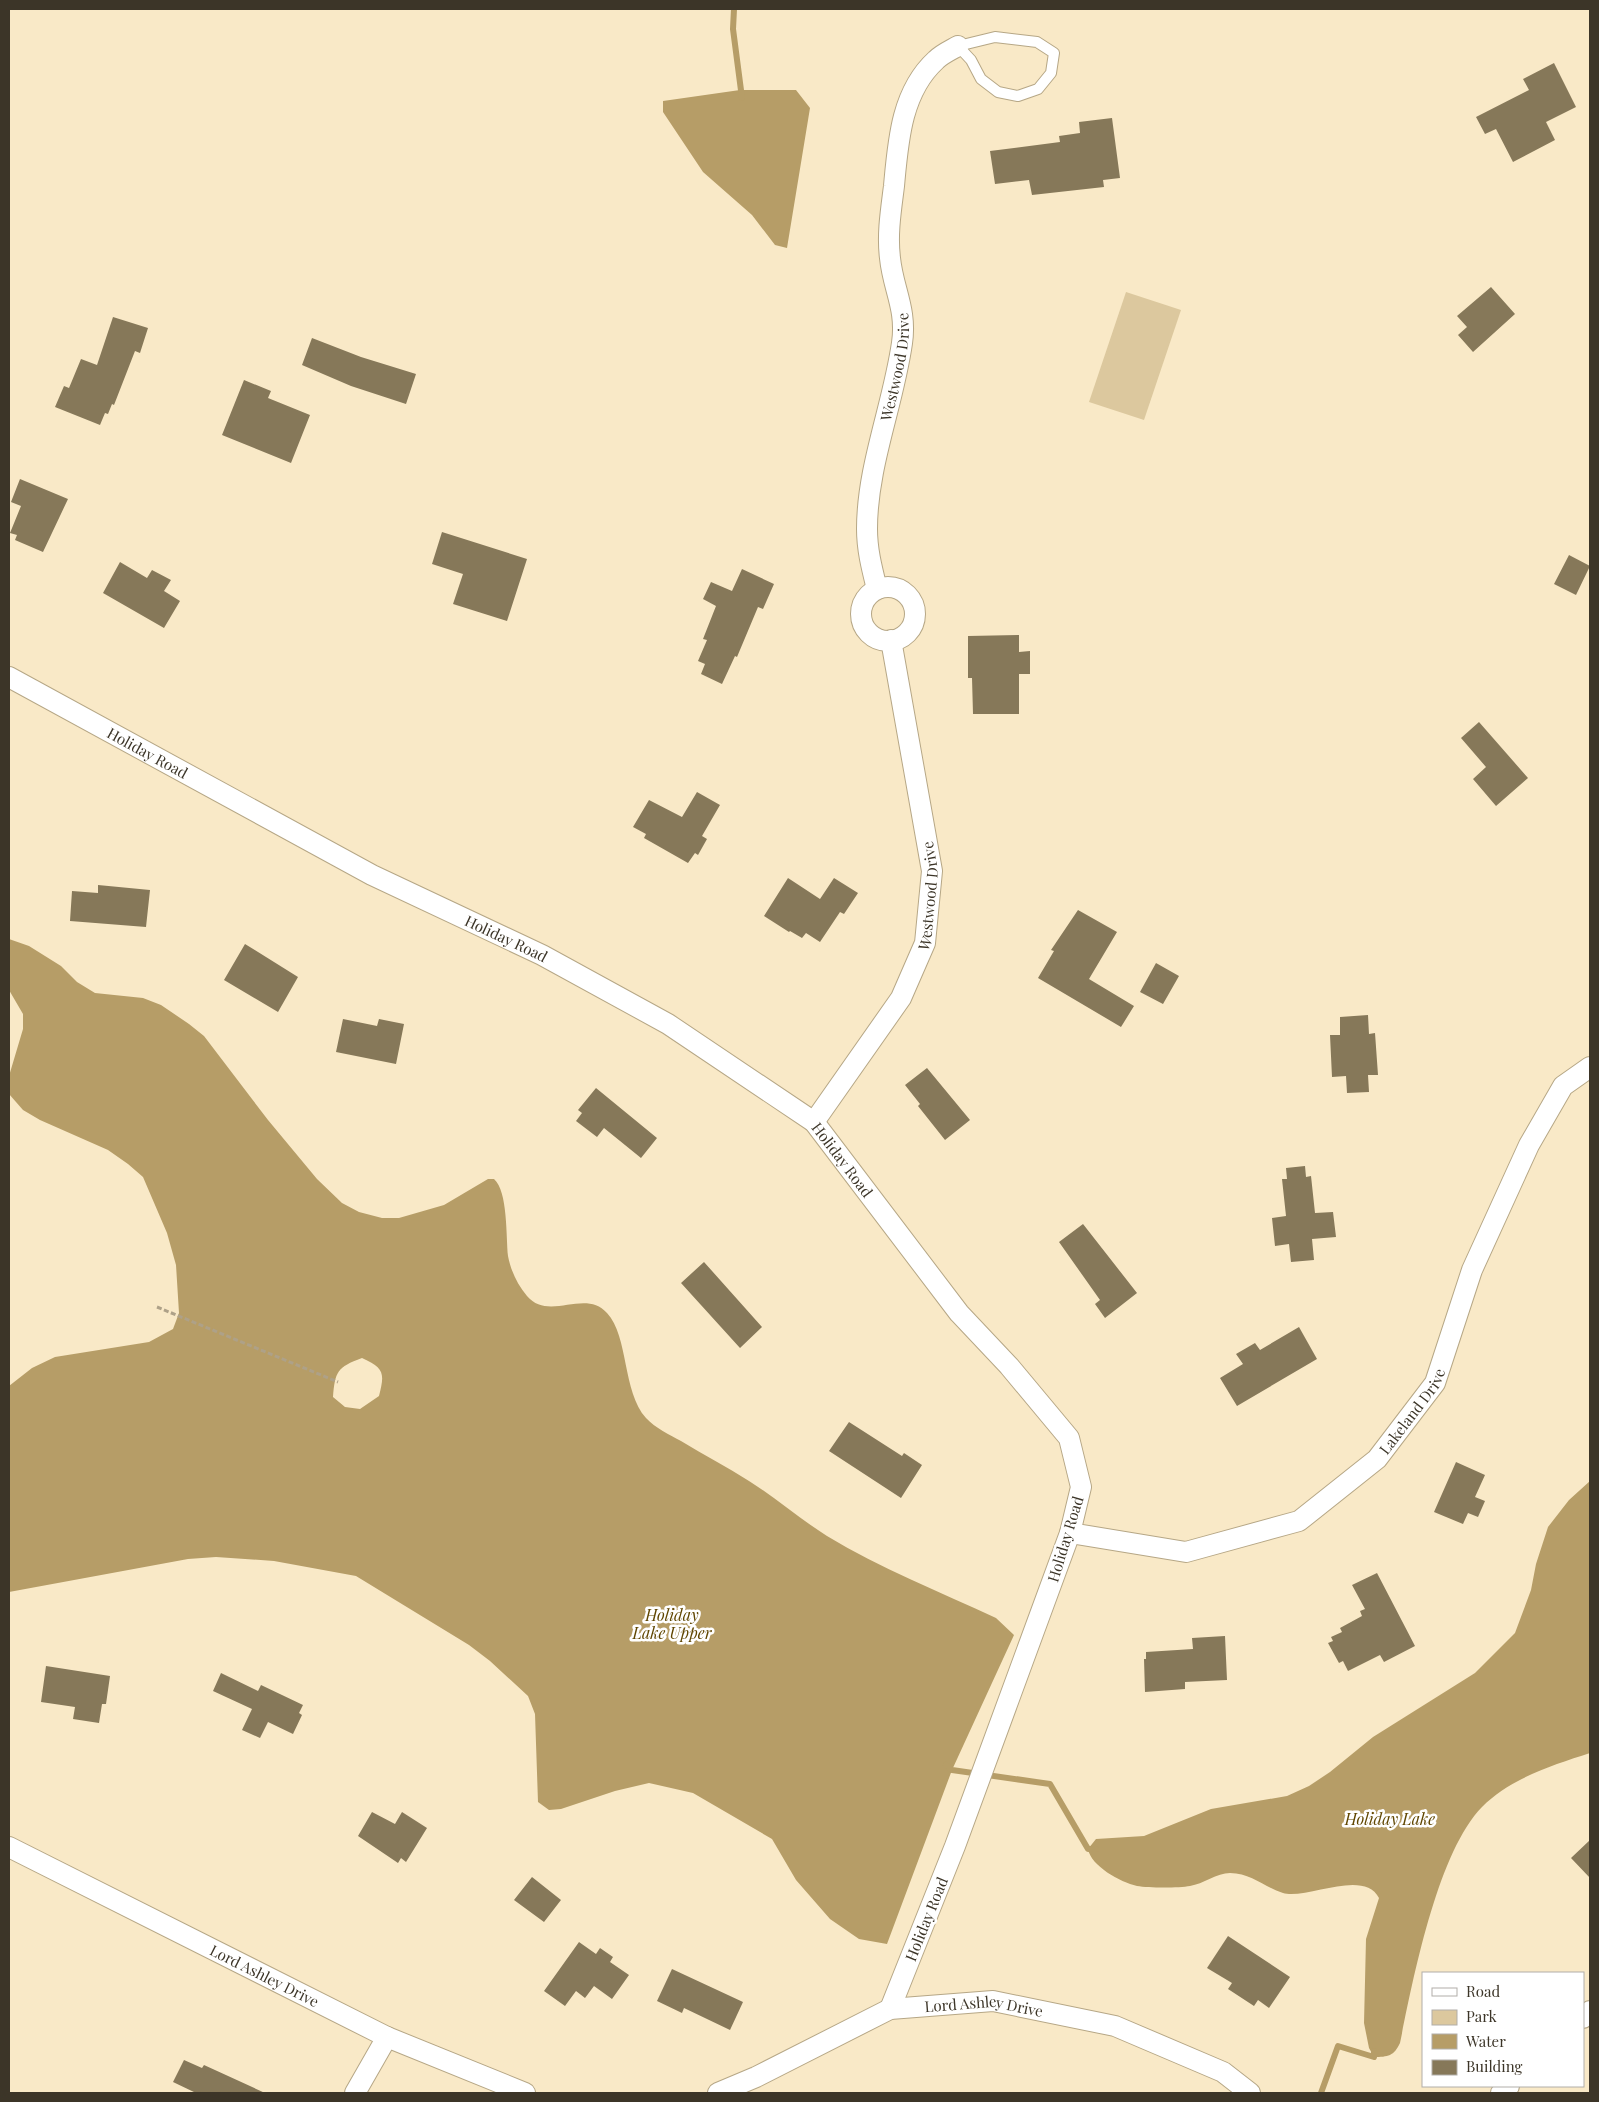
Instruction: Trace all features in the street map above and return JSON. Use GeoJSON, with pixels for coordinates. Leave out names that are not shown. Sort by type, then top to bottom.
{"type":"FeatureCollection","features":[{"type":"Feature","properties":{"kind":"street","name":"Westwood Drive"},"geometry":{"type":"LineString","coordinates":[[876,589],[868,549],[870,486],[891,404],[902,342],[900,299],[894,280],[889,238],[896,154],[905,113],[923,74],[937,59],[958,46]]}},
{"type":"Feature","properties":{"kind":"street"},"geometry":{"type":"LineString","coordinates":[[885,587],[903,592],[914,606],[912,624],[907,632],[891,640],[883,640],[868,632],[861,617],[864,600],[876,589],[885,587]]}},
{"type":"Feature","properties":{"kind":"street","name":"Westwood Drive"},"geometry":{"type":"LineString","coordinates":[[814,1122],[901,998],[926,943],[932,871],[891,640]]}},
{"type":"Feature","properties":{"kind":"street","name":"Holiday Road"},"geometry":{"type":"LineString","coordinates":[[9,677],[372,875],[542,955],[668,1024],[814,1122],[959,1313],[1009,1366],[1069,1438],[1080,1487],[1070,1533],[955,1846],[890,2009]]}},
{"type":"Feature","properties":{"kind":"street","name":"Lakeland Drive"},"geometry":{"type":"LineString","coordinates":[[1070,1533],[1186,1552],[1299,1522],[1377,1459],[1435,1383],[1472,1270],[1529,1145],[1563,1086],[1590,1067]]}},
{"type":"Feature","properties":{"kind":"street","name":"Lord Ashley Drive"},"geometry":{"type":"LineString","coordinates":[[9,1847],[388,2037],[525,2093]]}},
{"type":"Feature","properties":{"kind":"street","name":"Lord Ashley Drive"},"geometry":{"type":"LineString","coordinates":[[718,2093],[756,2077],[890,2009],[993,2001],[1115,2026],[1223,2072],[1250,2093]]}},
{"type":"Feature","properties":{"kind":"street"},"geometry":{"type":"LineString","coordinates":[[355,2093],[388,2037]]}},
{"type":"Feature","properties":{"kind":"lane"},"geometry":{"type":"LineString","coordinates":[[995,37],[1037,42],[1054,53],[1051,73],[1038,90],[1018,96],[998,92],[981,79],[971,60],[958,46],[995,37]]}},
{"type":"Feature","properties":{"kind":"path"},"geometry":{"type":"LineString","coordinates":[[157,1307],[338,1382]]}},
{"type":"Feature","properties":{"kind":"green space"},"geometry":{"type":"Polygon","coordinates":[[[1126,292],[1181,310],[1144,420],[1089,402],[1126,292]]]}},
{"type":"Feature","properties":{"kind":"water"},"geometry":{"type":"Polygon","coordinates":[[[740,90],[796,90],[810,108],[787,248],[775,245],[752,215],[703,172],[663,112],[663,101],[740,90]]]}},
{"type":"Feature","properties":{"kind":"water","name":"Holiday Lake Upper"},"geometry":{"type":"Polygon","coordinates":[[[9,939],[29,946],[61,966],[77,982],[95,993],[143,998],[161,1005],[204,1036],[268,1120],[317,1179],[342,1203],[359,1212],[382,1218],[399,1218],[444,1205],[488,1179],[494,1179],[499,1185],[504,1204],[509,1262],[520,1287],[536,1303],[546,1306],[588,1303],[598,1306],[607,1313],[614,1323],[619,1336],[638,1407],[650,1422],[749,1481],[807,1523],[847,1548],[996,1618],[1014,1635],[952,1770],[887,1944],[859,1939],[830,1919],[796,1880],[772,1839],[693,1793],[649,1783],[615,1791],[561,1809],[549,1810],[538,1802],[535,1714],[528,1696],[490,1661],[469,1645],[356,1576],[274,1561],[216,1557],[188,1559],[9,1592],[9,1386],[32,1368],[55,1357],[149,1342],[173,1329],[179,1313],[176,1265],[167,1233],[143,1177],[108,1150],[40,1120],[23,1110],[9,1094],[9,1076],[23,1029],[23,1014],[9,990],[9,939]],[[362,1358],[347,1364],[336,1376],[333,1397],[345,1407],[360,1409],[379,1396],[382,1382],[381,1372],[375,1365],[362,1358]]]}},
{"type":"Feature","properties":{"kind":"water","name":"Holiday Lake"},"geometry":{"type":"Polygon","coordinates":[[[1590,1481],[1590,1753],[1562,1762],[1519,1780],[1493,1797],[1482,1807],[1466,1828],[1452,1854],[1440,1885],[1420,1953],[1400,2043],[1393,2053],[1387,2056],[1374,2057],[1369,2048],[1364,2023],[1366,1939],[1379,1898],[1372,1889],[1348,1885],[1306,1893],[1283,1893],[1244,1875],[1230,1873],[1225,1873],[1190,1886],[1142,1887],[1115,1877],[1100,1867],[1090,1855],[1088,1849],[1096,1839],[1144,1836],[1211,1809],[1287,1796],[1309,1786],[1330,1772],[1373,1737],[1475,1673],[1515,1633],[1531,1590],[1536,1564],[1548,1527],[1569,1500],[1590,1481]]]}},
{"type":"Feature","properties":{"kind":"building"},"geometry":{"type":"Polygon","coordinates":[[[1554,63],[1576,107],[1546,122],[1555,140],[1513,162],[1496,129],[1485,134],[1476,117],[1529,90],[1523,79],[1554,63]]]}},
{"type":"Feature","properties":{"kind":"building"},"geometry":{"type":"Polygon","coordinates":[[[1112,118],[1120,178],[1103,180],[1104,187],[1032,195],[1029,180],[995,184],[990,151],[1060,142],[1059,136],[1080,133],[1079,122],[1112,118]]]}},
{"type":"Feature","properties":{"kind":"building"},"geometry":{"type":"Polygon","coordinates":[[[1491,287],[1515,314],[1473,352],[1458,335],[1467,327],[1457,316],[1491,287]]]}},
{"type":"Feature","properties":{"kind":"building"},"geometry":{"type":"Polygon","coordinates":[[[113,317],[148,328],[140,353],[135,351],[114,405],[112,404],[108,414],[105,413],[100,425],[55,407],[64,386],[69,388],[81,359],[97,365],[113,317]]]}},
{"type":"Feature","properties":{"kind":"building"},"geometry":{"type":"Polygon","coordinates":[[[312,338],[361,357],[416,374],[406,404],[351,386],[302,365],[312,338]]]}},
{"type":"Feature","properties":{"kind":"building"},"geometry":{"type":"Polygon","coordinates":[[[244,380],[271,391],[268,398],[310,415],[291,463],[222,435],[244,380]]]}},
{"type":"Feature","properties":{"kind":"building"},"geometry":{"type":"Polygon","coordinates":[[[20,479],[68,499],[43,552],[15,540],[17,535],[10,533],[21,506],[11,502],[20,479]]]}},
{"type":"Feature","properties":{"kind":"building"},"geometry":{"type":"Polygon","coordinates":[[[442,532],[527,559],[507,621],[453,604],[463,574],[432,564],[442,532]]]}},
{"type":"Feature","properties":{"kind":"building"},"geometry":{"type":"Polygon","coordinates":[[[1569,555],[1590,566],[1576,595],[1554,584],[1569,555]]]}},
{"type":"Feature","properties":{"kind":"building"},"geometry":{"type":"Polygon","coordinates":[[[120,562],[147,578],[152,570],[171,580],[164,591],[180,601],[164,628],[103,593],[120,562]]]}},
{"type":"Feature","properties":{"kind":"building"},"geometry":{"type":"Polygon","coordinates":[[[742,569],[774,584],[763,609],[758,607],[737,657],[735,656],[722,684],[701,674],[705,664],[698,661],[707,640],[703,639],[716,606],[703,599],[711,582],[732,591],[742,569]]]}},
{"type":"Feature","properties":{"kind":"building"},"geometry":{"type":"Polygon","coordinates":[[[1019,635],[1019,652],[1030,651],[1030,674],[1019,674],[1019,714],[973,714],[972,678],[968,678],[968,636],[1019,635]]]}},
{"type":"Feature","properties":{"kind":"building"},"geometry":{"type":"Polygon","coordinates":[[[1479,722],[1528,778],[1496,806],[1473,779],[1486,767],[1461,738],[1479,722]]]}},
{"type":"Feature","properties":{"kind":"building"},"geometry":{"type":"Polygon","coordinates":[[[697,792],[720,805],[702,836],[707,839],[698,855],[695,853],[688,863],[644,838],[646,834],[633,827],[649,800],[682,817],[697,792]]]}},
{"type":"Feature","properties":{"kind":"building"},"geometry":{"type":"Polygon","coordinates":[[[788,878],[820,899],[834,878],[858,893],[844,914],[840,912],[820,942],[806,933],[802,938],[789,932],[764,916],[788,878]]]}},
{"type":"Feature","properties":{"kind":"building"},"geometry":{"type":"Polygon","coordinates":[[[98,885],[150,890],[146,927],[70,921],[72,891],[98,893],[98,885]]]}},
{"type":"Feature","properties":{"kind":"building"},"geometry":{"type":"Polygon","coordinates":[[[1078,910],[1117,932],[1089,979],[1134,1006],[1121,1027],[1038,978],[1054,951],[1051,950],[1078,910]]]}},
{"type":"Feature","properties":{"kind":"building"},"geometry":{"type":"Polygon","coordinates":[[[245,944],[298,977],[278,1012],[224,980],[245,944]]]}},
{"type":"Feature","properties":{"kind":"building"},"geometry":{"type":"Polygon","coordinates":[[[1156,963],[1179,976],[1163,1004],[1140,992],[1156,963]]]}},
{"type":"Feature","properties":{"kind":"building"},"geometry":{"type":"Polygon","coordinates":[[[1368,1015],[1369,1034],[1375,1033],[1378,1075],[1368,1075],[1369,1092],[1347,1093],[1346,1076],[1332,1077],[1330,1035],[1340,1035],[1340,1017],[1368,1015]]]}},
{"type":"Feature","properties":{"kind":"building"},"geometry":{"type":"Polygon","coordinates":[[[343,1019],[377,1026],[379,1019],[404,1024],[396,1064],[336,1052],[343,1019]]]}},
{"type":"Feature","properties":{"kind":"building"},"geometry":{"type":"Polygon","coordinates":[[[927,1068],[970,1120],[945,1140],[918,1106],[920,1104],[905,1085],[927,1068]]]}},
{"type":"Feature","properties":{"kind":"building"},"geometry":{"type":"Polygon","coordinates":[[[596,1088],[657,1138],[641,1158],[604,1128],[597,1137],[576,1121],[582,1113],[578,1110],[596,1088]]]}},
{"type":"Feature","properties":{"kind":"building"},"geometry":{"type":"Polygon","coordinates":[[[1305,1166],[1306,1177],[1311,1176],[1315,1213],[1333,1212],[1336,1237],[1312,1239],[1314,1260],[1291,1262],[1289,1244],[1275,1246],[1272,1218],[1286,1216],[1282,1179],[1287,1179],[1286,1168],[1305,1166]]]}},
{"type":"Feature","properties":{"kind":"building"},"geometry":{"type":"Polygon","coordinates":[[[1083,1224],[1137,1293],[1105,1318],[1095,1304],[1100,1300],[1059,1242],[1083,1224]]]}},
{"type":"Feature","properties":{"kind":"building"},"geometry":{"type":"Polygon","coordinates":[[[704,1262],[762,1327],[740,1348],[681,1283],[704,1262]]]}},
{"type":"Feature","properties":{"kind":"building"},"geometry":{"type":"Polygon","coordinates":[[[1299,1327],[1317,1359],[1237,1406],[1220,1378],[1243,1364],[1236,1354],[1255,1343],[1260,1350],[1299,1327]]]}},
{"type":"Feature","properties":{"kind":"building"},"geometry":{"type":"Polygon","coordinates":[[[849,1422],[902,1456],[904,1453],[922,1465],[901,1498],[829,1451],[849,1422]]]}},
{"type":"Feature","properties":{"kind":"building"},"geometry":{"type":"Polygon","coordinates":[[[1456,1462],[1485,1475],[1475,1497],[1485,1501],[1478,1517],[1468,1513],[1463,1524],[1434,1512],[1456,1462]]]}},
{"type":"Feature","properties":{"kind":"building"},"geometry":{"type":"Polygon","coordinates":[[[1377,1573],[1415,1646],[1384,1662],[1380,1655],[1348,1671],[1343,1661],[1339,1663],[1328,1643],[1333,1641],[1331,1637],[1342,1632],[1340,1628],[1362,1616],[1360,1611],[1365,1609],[1352,1585],[1377,1573]]]}},
{"type":"Feature","properties":{"kind":"building"},"geometry":{"type":"Polygon","coordinates":[[[1225,1636],[1227,1680],[1185,1682],[1185,1689],[1145,1692],[1144,1659],[1146,1659],[1146,1652],[1193,1649],[1192,1638],[1225,1636]]]}},
{"type":"Feature","properties":{"kind":"building"},"geometry":{"type":"Polygon","coordinates":[[[46,1666],[110,1676],[106,1704],[102,1704],[99,1723],[73,1719],[75,1707],[41,1702],[46,1666]]]}},
{"type":"Feature","properties":{"kind":"building"},"geometry":{"type":"Polygon","coordinates":[[[221,1673],[258,1691],[261,1685],[303,1705],[299,1713],[302,1715],[293,1734],[268,1722],[260,1738],[242,1730],[252,1709],[213,1691],[221,1673]]]}},
{"type":"Feature","properties":{"kind":"building"},"geometry":{"type":"Polygon","coordinates":[[[372,1812],[395,1824],[402,1812],[427,1828],[406,1862],[401,1858],[398,1863],[358,1836],[372,1812]]]}},
{"type":"Feature","properties":{"kind":"building"},"geometry":{"type":"Polygon","coordinates":[[[1590,1840],[1590,1878],[1571,1858],[1590,1840]]]}},
{"type":"Feature","properties":{"kind":"building"},"geometry":{"type":"Polygon","coordinates":[[[532,1877],[561,1900],[544,1922],[514,1900],[532,1877]]]}},
{"type":"Feature","properties":{"kind":"building"},"geometry":{"type":"Polygon","coordinates":[[[1228,1936],[1290,1977],[1269,2008],[1258,2000],[1254,2006],[1228,1989],[1232,1983],[1207,1968],[1228,1936]]]}},
{"type":"Feature","properties":{"kind":"building"},"geometry":{"type":"Polygon","coordinates":[[[579,1942],[596,1954],[600,1948],[613,1957],[610,1962],[629,1975],[612,1999],[594,1986],[585,1998],[576,1991],[565,2006],[544,1991],[579,1942]]]}},
{"type":"Feature","properties":{"kind":"building"},"geometry":{"type":"Polygon","coordinates":[[[672,1969],[743,2002],[730,2030],[684,2008],[682,2013],[657,2001],[672,1969]]]}},
{"type":"Feature","properties":{"kind":"building"},"geometry":{"type":"Polygon","coordinates":[[[184,2060],[202,2068],[204,2065],[265,2093],[196,2093],[173,2082],[184,2060]]]}},
{"type":"Feature","properties":{"kind":"waterway"},"geometry":{"type":"LineString","coordinates":[[734,9],[733,29],[742,98]]}},
{"type":"Feature","properties":{"kind":"waterway"},"geometry":{"type":"LineString","coordinates":[[946,1765],[952,1770],[1050,1784],[1088,1849],[1096,1849]]}},
{"type":"Feature","properties":{"kind":"waterway"},"geometry":{"type":"LineString","coordinates":[[1321,2093],[1338,2046],[1374,2057],[1374,2051]]}}]}
